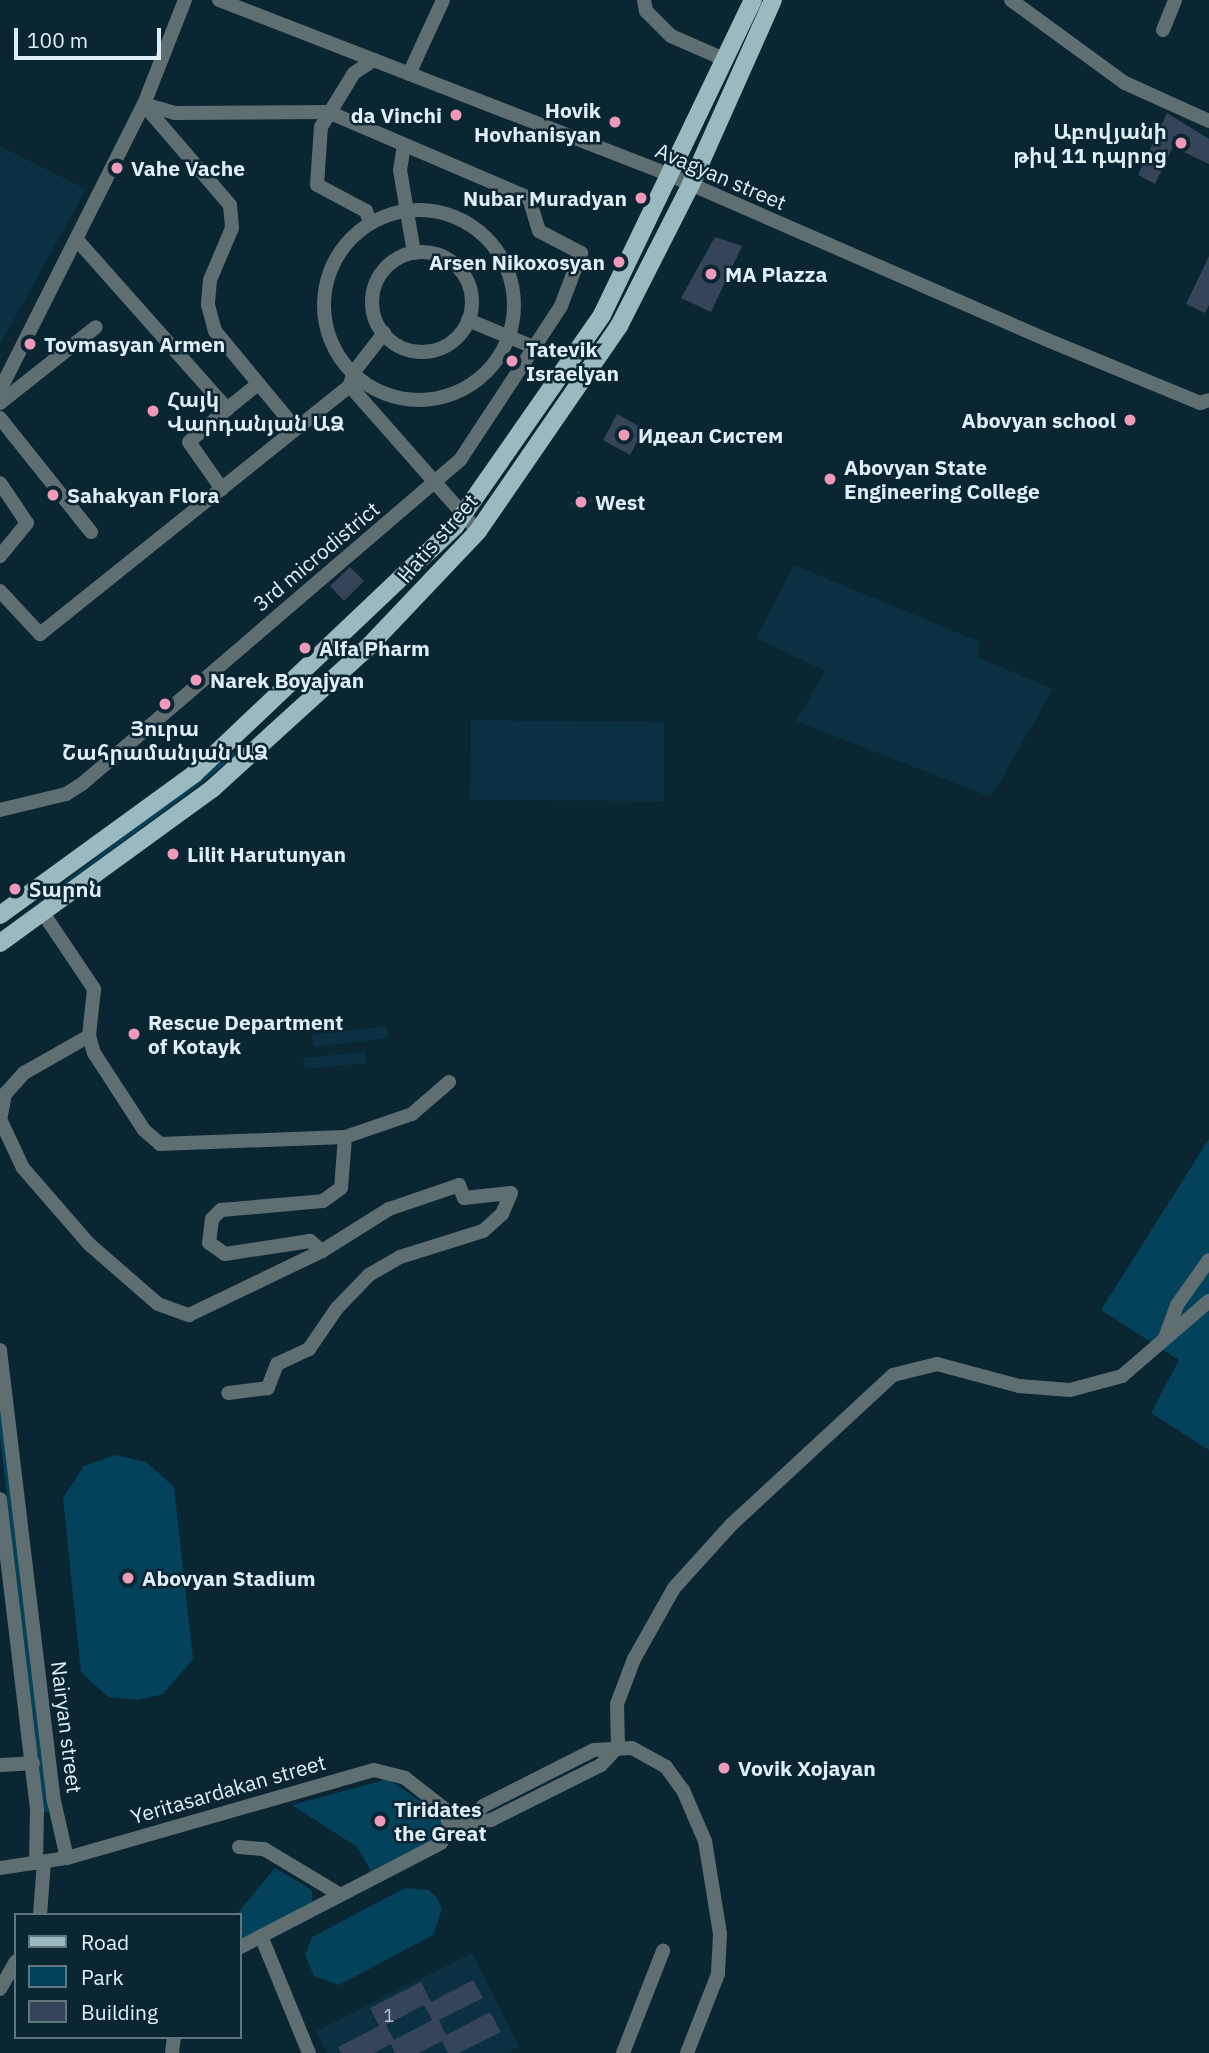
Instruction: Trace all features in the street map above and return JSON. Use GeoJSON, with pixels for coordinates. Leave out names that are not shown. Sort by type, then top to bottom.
{"type":"FeatureCollection","features":[{"type":"Feature","properties":{"kind":"main road","name":"Hatis street"},"geometry":{"type":"LineString","coordinates":[[0,915],[194,774],[463,516],[602,315],[672,176],[753,0]]}},
{"type":"Feature","properties":{"kind":"main road","name":"Hatis street"},"geometry":{"type":"LineString","coordinates":[[0,943],[246,759],[370,645],[478,531],[619,326],[691,184],[773,0]]}},
{"type":"Feature","properties":{"kind":"street"},"geometry":{"type":"LineString","coordinates":[[0,390],[78,241],[144,104],[185,0]]}},
{"type":"Feature","properties":{"kind":"street","name":"Avagyan street"},"geometry":{"type":"LineString","coordinates":[[219,0],[243,5],[409,74],[672,176],[1205,401]]}},
{"type":"Feature","properties":{"kind":"street"},"geometry":{"type":"LineString","coordinates":[[409,74],[443,0]]}},
{"type":"Feature","properties":{"kind":"street"},"geometry":{"type":"LineString","coordinates":[[644,0],[646,11],[671,36],[726,60]]}},
{"type":"Feature","properties":{"kind":"street"},"geometry":{"type":"LineString","coordinates":[[1163,30],[1175,0]]}},
{"type":"Feature","properties":{"kind":"street"},"geometry":{"type":"LineString","coordinates":[[1015,1],[1125,83],[1209,121]]}},
{"type":"Feature","properties":{"kind":"street"},"geometry":{"type":"LineString","coordinates":[[370,222],[366,211],[317,186],[321,127],[354,73],[374,60]]}},
{"type":"Feature","properties":{"kind":"street"},"geometry":{"type":"LineString","coordinates":[[144,104],[175,113],[328,112],[404,145],[400,170],[414,253]]}},
{"type":"Feature","properties":{"kind":"street"},"geometry":{"type":"LineString","coordinates":[[144,104],[230,205],[232,228],[210,280],[208,305],[215,331],[296,429]]}},
{"type":"Feature","properties":{"kind":"street","name":"3rd microdistrict"},"geometry":{"type":"LineString","coordinates":[[0,810],[66,794],[82,784],[433,486],[460,460],[536,348],[561,306],[581,253],[539,230],[529,198],[404,145]]}},
{"type":"Feature","properties":{"kind":"street"},"geometry":{"type":"LineString","coordinates":[[351,379],[392,398],[442,399],[482,376],[510,338],[512,289],[498,249],[456,220],[406,211],[370,222],[338,251],[324,290],[333,345],[351,379],[433,486],[478,531]]}},
{"type":"Feature","properties":{"kind":"street"},"geometry":{"type":"LineString","coordinates":[[78,241],[122,297],[227,409]]}},
{"type":"Feature","properties":{"kind":"street"},"geometry":{"type":"LineString","coordinates":[[414,253],[444,257],[460,270],[471,289],[468,320],[451,342],[425,351],[400,347],[384,334],[373,310],[375,282],[388,264],[414,253]]}},
{"type":"Feature","properties":{"kind":"street"},"geometry":{"type":"LineString","coordinates":[[468,320],[536,348]]}},
{"type":"Feature","properties":{"kind":"street"},"geometry":{"type":"LineString","coordinates":[[0,403],[96,327]]}},
{"type":"Feature","properties":{"kind":"street"},"geometry":{"type":"LineString","coordinates":[[0,590],[40,634],[296,429],[351,379],[384,334]]}},
{"type":"Feature","properties":{"kind":"street"},"geometry":{"type":"LineString","coordinates":[[222,489],[189,442],[257,385]]}},
{"type":"Feature","properties":{"kind":"street"},"geometry":{"type":"LineString","coordinates":[[0,418],[91,532]]}},
{"type":"Feature","properties":{"kind":"street"},"geometry":{"type":"LineString","coordinates":[[0,483],[27,523],[0,556]]}},
{"type":"Feature","properties":{"kind":"street"},"geometry":{"type":"LineString","coordinates":[[43,913],[94,989],[89,1036],[94,1053],[144,1130],[160,1144],[345,1137],[412,1114],[449,1082]]}},
{"type":"Feature","properties":{"kind":"street"},"geometry":{"type":"LineString","coordinates":[[89,1036],[24,1073],[5,1094],[0,1119],[23,1168],[89,1244],[158,1304],[189,1315],[322,1251],[389,1209],[459,1185],[464,1198],[511,1193],[502,1214],[483,1231],[400,1257],[369,1275],[337,1308],[309,1349],[277,1364],[268,1388],[228,1393]]}},
{"type":"Feature","properties":{"kind":"street"},"geometry":{"type":"LineString","coordinates":[[322,1251],[310,1241],[225,1254],[209,1243],[212,1219],[221,1210],[323,1201],[341,1188],[345,1137]]}},
{"type":"Feature","properties":{"kind":"street"},"geometry":{"type":"LineString","coordinates":[[1165,1339],[1177,1305],[1209,1260]]}},
{"type":"Feature","properties":{"kind":"street"},"geometry":{"type":"LineString","coordinates":[[618,1747],[622,1688],[674,1588],[731,1525],[877,1387],[907,1368],[937,1364],[1019,1386],[1070,1391],[1122,1376],[1209,1301]]}},
{"type":"Feature","properties":{"kind":"street","name":"Nairyan street"},"geometry":{"type":"LineString","coordinates":[[0,1350],[54,1801],[67,1858]]}},
{"type":"Feature","properties":{"kind":"street","name":"Nairyan street"},"geometry":{"type":"LineString","coordinates":[[0,1499],[5,1580],[33,1763],[40,1862],[40,1913]]}},
{"type":"Feature","properties":{"kind":"street"},"geometry":{"type":"LineString","coordinates":[[242,1946],[435,1847],[449,1825],[466,1822],[483,1806],[591,1752],[618,1747],[644,1751],[673,1775],[695,1814],[709,1859],[720,1965],[687,2053]]}},
{"type":"Feature","properties":{"kind":"street"},"geometry":{"type":"LineString","coordinates":[[0,1765],[33,1763]]}},
{"type":"Feature","properties":{"kind":"street","name":"Yeritasardakan street"},"geometry":{"type":"LineString","coordinates":[[0,1868],[67,1858],[374,1770],[405,1778],[443,1806],[449,1825]]}},
{"type":"Feature","properties":{"kind":"street"},"geometry":{"type":"LineString","coordinates":[[239,1847],[264,1849],[340,1894]]}},
{"type":"Feature","properties":{"kind":"street"},"geometry":{"type":"LineString","coordinates":[[261,1936],[309,2053]]}},
{"type":"Feature","properties":{"kind":"street"},"geometry":{"type":"LineString","coordinates":[[623,2053],[663,1951]]}},
{"type":"Feature","properties":{"kind":"street"},"geometry":{"type":"LineString","coordinates":[[0,1989],[14,1964]]}},
{"type":"Feature","properties":{"kind":"shaded area"},"geometry":{"type":"Polygon","coordinates":[[[0,146],[86,189],[0,345],[0,146]]]}},
{"type":"Feature","properties":{"kind":"shaded area"},"geometry":{"type":"Polygon","coordinates":[[[794,565],[980,642],[977,657],[1053,689],[991,797],[796,721],[825,671],[756,638],[794,565]]]}},
{"type":"Feature","properties":{"kind":"shaded area"},"geometry":{"type":"Polygon","coordinates":[[[471,720],[664,722],[664,801],[470,800],[471,720]]]}},
{"type":"Feature","properties":{"kind":"shaded area"},"geometry":{"type":"Polygon","coordinates":[[[387,1026],[388,1038],[314,1047],[312,1035],[387,1026]]]}},
{"type":"Feature","properties":{"kind":"shaded area"},"geometry":{"type":"Polygon","coordinates":[[[365,1052],[366,1063],[304,1069],[303,1058],[365,1052]]]}},
{"type":"Feature","properties":{"kind":"shaded area"},"geometry":{"type":"Polygon","coordinates":[[[472,1953],[519,2047],[506,2053],[327,2053],[316,2031],[472,1953]]]}},
{"type":"Feature","properties":{"kind":"green space"},"geometry":{"type":"Polygon","coordinates":[[[233,752],[236,755],[190,792],[0,932],[233,752]]]}},
{"type":"Feature","properties":{"kind":"green space"},"geometry":{"type":"Polygon","coordinates":[[[1209,1139],[1209,1450],[1151,1413],[1179,1360],[1101,1310],[1209,1139]]]}},
{"type":"Feature","properties":{"kind":"green space"},"geometry":{"type":"Polygon","coordinates":[[[0,1403],[49,1811],[44,1812],[0,1436],[0,1403]]]}},
{"type":"Feature","properties":{"kind":"green space","name":"Abovyan Stadium"},"geometry":{"type":"Polygon","coordinates":[[[115,1455],[146,1462],[174,1487],[193,1659],[163,1694],[137,1700],[108,1697],[81,1672],[63,1498],[84,1466],[115,1455]]]}},
{"type":"Feature","properties":{"kind":"green space"},"geometry":{"type":"Polygon","coordinates":[[[388,1779],[438,1813],[443,1823],[438,1838],[371,1871],[357,1847],[292,1805],[388,1779]]]}},
{"type":"Feature","properties":{"kind":"green space"},"geometry":{"type":"Polygon","coordinates":[[[275,1868],[312,1890],[312,1902],[242,1941],[242,1913],[238,1913],[275,1868]]]}},
{"type":"Feature","properties":{"kind":"green space"},"geometry":{"type":"Polygon","coordinates":[[[405,1888],[429,1890],[437,1898],[442,1909],[433,1935],[339,1985],[314,1976],[305,1955],[312,1937],[405,1888]]]}},
{"type":"Feature","properties":{"kind":"building","name":"Աբովյանի թիվ 11 դպրոց"},"geometry":{"type":"Polygon","coordinates":[[[1167,113],[1209,139],[1209,164],[1173,147],[1155,184],[1138,175],[1167,113]]]}},
{"type":"Feature","properties":{"kind":"building","name":"MA Plazza"},"geometry":{"type":"Polygon","coordinates":[[[715,237],[742,246],[711,312],[681,298],[715,237]]]}},
{"type":"Feature","properties":{"kind":"building"},"geometry":{"type":"Polygon","coordinates":[[[1209,256],[1209,305],[1205,313],[1186,304],[1209,256]]]}},
{"type":"Feature","properties":{"kind":"building","name":"Идеал Систем"},"geometry":{"type":"Polygon","coordinates":[[[617,414],[644,429],[630,455],[603,440],[617,414]]]}},
{"type":"Feature","properties":{"kind":"building","name":"West"},"geometry":{"type":"Polygon","coordinates":[[[578,491],[592,500],[584,512],[570,504],[578,491]]]}},
{"type":"Feature","properties":{"kind":"building"},"geometry":{"type":"Polygon","coordinates":[[[350,567],[364,581],[344,601],[330,586],[350,567]]]}},
{"type":"Feature","properties":{"kind":"building"},"geometry":{"type":"Polygon","coordinates":[[[473,1980],[483,1998],[439,2020],[446,2035],[490,2012],[501,2032],[459,2053],[448,2053],[442,2041],[419,2053],[395,2053],[391,2044],[374,2053],[341,2053],[338,2047],[379,2026],[370,2008],[421,1982],[431,2002],[473,1980]],[[424,2005],[386,2025],[394,2040],[432,2020],[424,2005]]]}},
{"type":"Feature","properties":{"kind":"place","name":"da Vinchi"},"geometry":{"type":"Point","coordinates":[456,115]}},
{"type":"Feature","properties":{"kind":"place","name":"Hovik Hovhanisyan"},"geometry":{"type":"Point","coordinates":[615,122]}},
{"type":"Feature","properties":{"kind":"place","name":"Աբովյանի թիվ 11 դպրոց"},"geometry":{"type":"Point","coordinates":[1181,143]}},
{"type":"Feature","properties":{"kind":"place","name":"Vahe Vache"},"geometry":{"type":"Point","coordinates":[117,168]}},
{"type":"Feature","properties":{"kind":"place","name":"Nubar Muradyan"},"geometry":{"type":"Point","coordinates":[641,198]}},
{"type":"Feature","properties":{"kind":"place","name":"Arsen Nikoxosyan"},"geometry":{"type":"Point","coordinates":[619,262]}},
{"type":"Feature","properties":{"kind":"place","name":"MA Plazza"},"geometry":{"type":"Point","coordinates":[711,274]}},
{"type":"Feature","properties":{"kind":"place","name":"Tovmasyan Armen"},"geometry":{"type":"Point","coordinates":[30,344]}},
{"type":"Feature","properties":{"kind":"place","name":"Tatevik Israelyan"},"geometry":{"type":"Point","coordinates":[512,361]}},
{"type":"Feature","properties":{"kind":"place","name":"Հայկ Վարդանյան ԱՁ"},"geometry":{"type":"Point","coordinates":[153,411]}},
{"type":"Feature","properties":{"kind":"place","name":"Abovyan school"},"geometry":{"type":"Point","coordinates":[1130,420]}},
{"type":"Feature","properties":{"kind":"place","name":"Идеал Систем"},"geometry":{"type":"Point","coordinates":[624,435]}},
{"type":"Feature","properties":{"kind":"place","name":"Abovyan State Engineering College"},"geometry":{"type":"Point","coordinates":[830,479]}},
{"type":"Feature","properties":{"kind":"place","name":"Sahakyan Flora"},"geometry":{"type":"Point","coordinates":[53,495]}},
{"type":"Feature","properties":{"kind":"place","name":"West"},"geometry":{"type":"Point","coordinates":[581,502]}},
{"type":"Feature","properties":{"kind":"place","name":"Alfa Pharm"},"geometry":{"type":"Point","coordinates":[305,648]}},
{"type":"Feature","properties":{"kind":"place","name":"Narek Boyajyan"},"geometry":{"type":"Point","coordinates":[196,680]}},
{"type":"Feature","properties":{"kind":"place","name":"Յուրա Շահրամանյան ԱՁ"},"geometry":{"type":"Point","coordinates":[165,704]}},
{"type":"Feature","properties":{"kind":"place","name":"Lilit Harutunyan"},"geometry":{"type":"Point","coordinates":[173,854]}},
{"type":"Feature","properties":{"kind":"place","name":"Տարոն"},"geometry":{"type":"Point","coordinates":[15,889]}},
{"type":"Feature","properties":{"kind":"place","name":"Rescue Department of Kotayk"},"geometry":{"type":"Point","coordinates":[134,1034]}},
{"type":"Feature","properties":{"kind":"place","name":"Abovyan Stadium"},"geometry":{"type":"Point","coordinates":[128,1578]}},
{"type":"Feature","properties":{"kind":"place","name":"Vovik Xojayan"},"geometry":{"type":"Point","coordinates":[724,1768]}},
{"type":"Feature","properties":{"kind":"place","name":"Tiridates the Great"},"geometry":{"type":"Point","coordinates":[380,1821]}}]}
